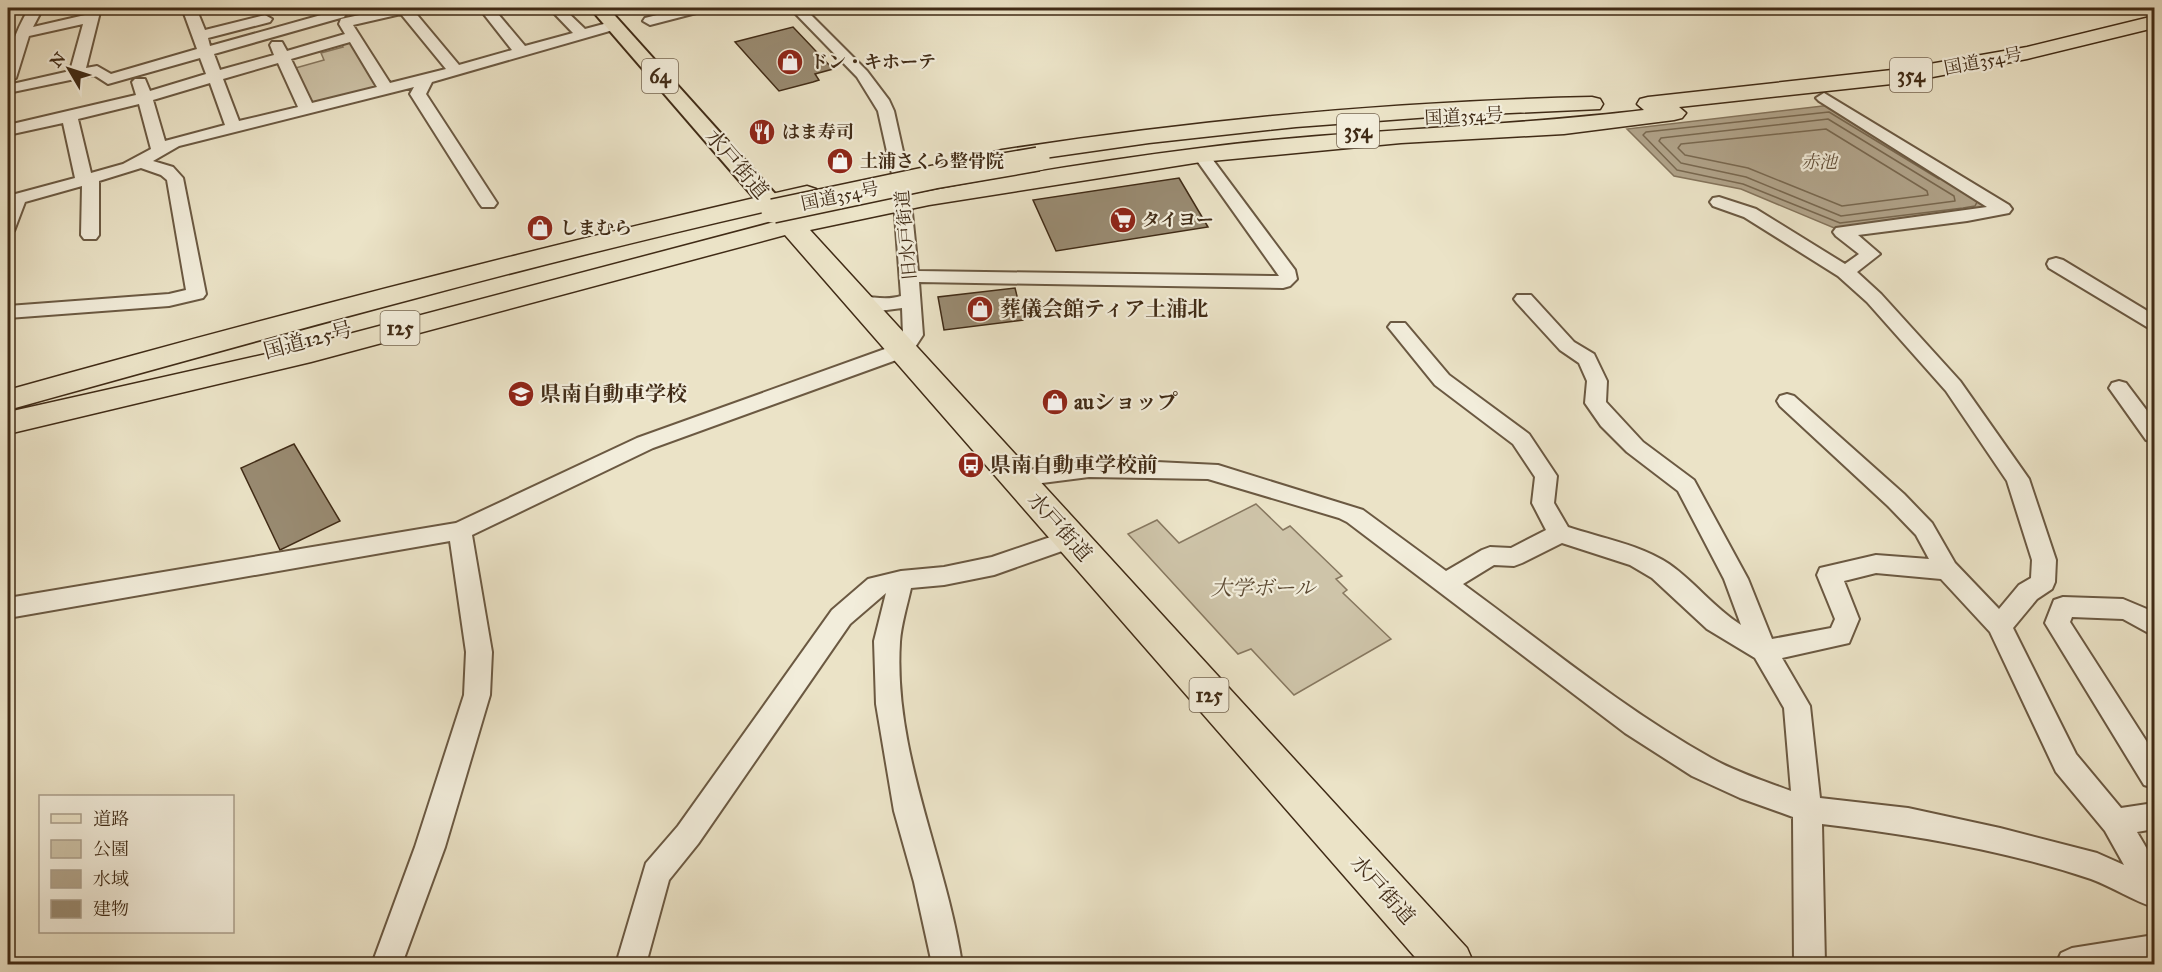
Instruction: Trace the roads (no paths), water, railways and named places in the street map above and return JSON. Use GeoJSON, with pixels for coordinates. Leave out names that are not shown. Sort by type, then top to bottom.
{"type":"FeatureCollection","features":[{"type":"Feature","properties":{"kind":"highway","name":"国道354号"},"geometry":{"type":"LineString","coordinates":[[1668,108],[1900,76],[2027,53],[2154,22]]}},
{"type":"Feature","properties":{"kind":"highway","name":"国道354号"},"geometry":{"type":"LineString","coordinates":[[779,214],[911,191],[1041,164],[1296,136],[1824,98],[1988,72],[2154,33]]}},
{"type":"Feature","properties":{"kind":"highway"},"geometry":{"type":"LineString","coordinates":[[779,214],[900,174],[1128,138],[1271,121],[1535,105],[1668,108]]}},
{"type":"Feature","properties":{"kind":"highway"},"geometry":{"type":"LineString","coordinates":[[779,214],[903,202],[997,185],[1201,155],[1401,136],[1564,127],[1668,108]]}},
{"type":"Feature","properties":{"kind":"highway","name":"国道125号"},"geometry":{"type":"LineString","coordinates":[[8,402],[779,214]]}},
{"type":"Feature","properties":{"kind":"highway","name":"水戸街道"},"geometry":{"type":"LineString","coordinates":[[779,214],[1450,964]]}},
{"type":"Feature","properties":{"kind":"highway","name":"125"},"geometry":{"type":"LineString","coordinates":[[8,402],[308,315],[602,241],[779,214]]}},
{"type":"Feature","properties":{"kind":"highway","name":"125"},"geometry":{"type":"LineString","coordinates":[[8,421],[311,353],[779,214]]}},
{"type":"Feature","properties":{"kind":"highway","name":"国道125号"},"geometry":{"type":"LineString","coordinates":[[8,421],[623,252]]}},
{"type":"Feature","properties":{"kind":"main road","name":"水戸街道"},"geometry":{"type":"LineString","coordinates":[[599,8],[779,214]]}},
{"type":"Feature","properties":{"kind":"street"},"geometry":{"type":"LineString","coordinates":[[8,78],[24,30],[36,8]]}},
{"type":"Feature","properties":{"kind":"street"},"geometry":{"type":"LineString","coordinates":[[189,8],[234,128]]}},
{"type":"Feature","properties":{"kind":"street"},"geometry":{"type":"LineString","coordinates":[[8,89],[97,70],[108,79],[338,15],[406,8],[455,70]]}},
{"type":"Feature","properties":{"kind":"street"},"geometry":{"type":"LineString","coordinates":[[486,8],[521,51]]}},
{"type":"Feature","properties":{"kind":"street"},"geometry":{"type":"LineString","coordinates":[[556,8],[582,34]]}},
{"type":"Feature","properties":{"kind":"street"},"geometry":{"type":"LineString","coordinates":[[650,21],[699,8]]}},
{"type":"Feature","properties":{"kind":"street","name":"旧水戸街道"},"geometry":{"type":"LineString","coordinates":[[797,8],[862,74],[881,100],[893,135],[903,202],[913,335],[903,351]]}},
{"type":"Feature","properties":{"kind":"street"},"geometry":{"type":"LineString","coordinates":[[8,32],[92,13],[77,74]]}},
{"type":"Feature","properties":{"kind":"street"},"geometry":{"type":"LineString","coordinates":[[338,15],[354,36],[386,89]]}},
{"type":"Feature","properties":{"kind":"street"},"geometry":{"type":"LineString","coordinates":[[200,36],[275,16]]}},
{"type":"Feature","properties":{"kind":"street"},"geometry":{"type":"LineString","coordinates":[[8,227],[13,200],[129,168],[173,143],[426,79],[615,25]]}},
{"type":"Feature","properties":{"kind":"street"},"geometry":{"type":"LineString","coordinates":[[271,33],[308,109]]}},
{"type":"Feature","properties":{"kind":"street"},"geometry":{"type":"LineString","coordinates":[[8,130],[145,97],[354,36]]}},
{"type":"Feature","properties":{"kind":"street"},"geometry":{"type":"LineString","coordinates":[[137,71],[160,150]]}},
{"type":"Feature","properties":{"kind":"street"},"geometry":{"type":"LineString","coordinates":[[426,79],[418,94],[488,203]]}},
{"type":"Feature","properties":{"kind":"street"},"geometry":{"type":"LineString","coordinates":[[1824,98],[2003,209],[1967,216],[1842,232],[1871,254],[1845,272]]}},
{"type":"Feature","properties":{"kind":"street"},"geometry":{"type":"LineString","coordinates":[[69,116],[87,179],[90,235]]}},
{"type":"Feature","properties":{"kind":"street"},"geometry":{"type":"LineString","coordinates":[[910,276],[1283,282],[1288,279],[1288,274],[1201,155]]}},
{"type":"Feature","properties":{"kind":"street"},"geometry":{"type":"LineString","coordinates":[[8,312],[169,300],[196,294],[176,178],[168,171],[139,162]]}},
{"type":"Feature","properties":{"kind":"street"},"geometry":{"type":"LineString","coordinates":[[1719,202],[1750,213],[1845,272],[1874,298],[1953,386],[2018,479],[2044,560],[2043,582],[2028,592],[2000,626]]}},
{"type":"Feature","properties":{"kind":"street"},"geometry":{"type":"LineString","coordinates":[[2056,264],[2154,323]]}},
{"type":"Feature","properties":{"kind":"street"},"geometry":{"type":"LineString","coordinates":[[860,302],[883,306],[894,305],[911,298]]}},
{"type":"Feature","properties":{"kind":"street"},"geometry":{"type":"LineString","coordinates":[[1524,298],[1567,346],[1587,359],[1597,381],[1594,403],[1609,422],[1635,447],[1686,486],[1736,579],[1764,651],[1797,706],[1807,809],[1809,964]]}},
{"type":"Feature","properties":{"kind":"street"},"geometry":{"type":"LineString","coordinates":[[1398,327],[1442,380],[1521,439],[1546,476],[1544,503],[1560,533],[1638,559],[1661,572],[1716,622],[1764,651],[1840,636],[1848,619],[1829,575],[1876,564],[1947,570]]}},
{"type":"Feature","properties":{"kind":"street"},"geometry":{"type":"LineString","coordinates":[[8,608],[460,531],[645,443],[903,351]]}},
{"type":"Feature","properties":{"kind":"street"},"geometry":{"type":"LineString","coordinates":[[2119,388],[2154,435]]}},
{"type":"Feature","properties":{"kind":"street"},"geometry":{"type":"LineString","coordinates":[[1786,401],[1896,500],[1924,529],[1947,570],[2000,626],[2066,763],[2115,822],[2154,888]]}},
{"type":"Feature","properties":{"kind":"street"},"geometry":{"type":"LineString","coordinates":[[1019,481],[1038,474],[1078,468],[1208,471],[1336,508],[1355,516],[1634,726],[1712,771],[1750,789],[1807,809],[1908,821],[2001,841],[2097,867],[2154,893]]}},
{"type":"Feature","properties":{"kind":"street"},"geometry":{"type":"LineString","coordinates":[[387,964],[430,847],[477,695],[479,652],[460,531]]}},
{"type":"Feature","properties":{"kind":"street"},"geometry":{"type":"LineString","coordinates":[[1444,584],[1490,556],[1514,557],[1560,533]]}},
{"type":"Feature","properties":{"kind":"street"},"geometry":{"type":"LineString","coordinates":[[631,964],[656,873],[688,835],[841,617],[877,586],[901,580],[944,576],[994,566],[1071,539]]}},
{"type":"Feature","properties":{"kind":"street"},"geometry":{"type":"LineString","coordinates":[[901,580],[887,641],[889,704],[908,811],[929,882],[947,964]]}},
{"type":"Feature","properties":{"kind":"street"},"geometry":{"type":"LineString","coordinates":[[2154,626],[2144,616],[2127,608],[2063,607],[2057,623],[2154,776]]}},
{"type":"Feature","properties":{"kind":"street"},"geometry":{"type":"LineString","coordinates":[[2115,822],[2154,816]]}},
{"type":"Feature","properties":{"kind":"street"},"geometry":{"type":"LineString","coordinates":[[2072,964],[2154,950]]}},
{"type":"Feature","properties":{"kind":"water","name":"赤池"},"geometry":{"type":"Polygon","coordinates":[[[1831,105],[1999,208],[1839,230],[1741,189],[1674,176],[1627,129],[1831,105]]]}},
{"type":"Feature","properties":{"kind":"place","name":"ドン・キホーテ"},"geometry":{"type":"Point","coordinates":[790,62]}},
{"type":"Feature","properties":{"kind":"place","name":"はま寿司"},"geometry":{"type":"Point","coordinates":[762,132]}},
{"type":"Feature","properties":{"kind":"place","name":"土浦さくら整骨院"},"geometry":{"type":"Point","coordinates":[840,161]}},
{"type":"Feature","properties":{"kind":"place","name":"タイヨー"},"geometry":{"type":"Point","coordinates":[1123,220]}},
{"type":"Feature","properties":{"kind":"place","name":"しまむら"},"geometry":{"type":"Point","coordinates":[540,228]}},
{"type":"Feature","properties":{"kind":"place","name":"葬儀会館ティア土浦北"},"geometry":{"type":"Point","coordinates":[980,309]}},
{"type":"Feature","properties":{"kind":"place","name":"県南自動車学校"},"geometry":{"type":"Point","coordinates":[521,394]}},
{"type":"Feature","properties":{"kind":"place","name":"auショップ"},"geometry":{"type":"Point","coordinates":[1055,402]}},
{"type":"Feature","properties":{"kind":"place","name":"県南自動車学校前"},"geometry":{"type":"Point","coordinates":[971,465]}},
{"type":"Feature","properties":{"kind":"park label","name":"大学ボール"},"geometry":{"type":"Point","coordinates":[1263,588]}}]}
